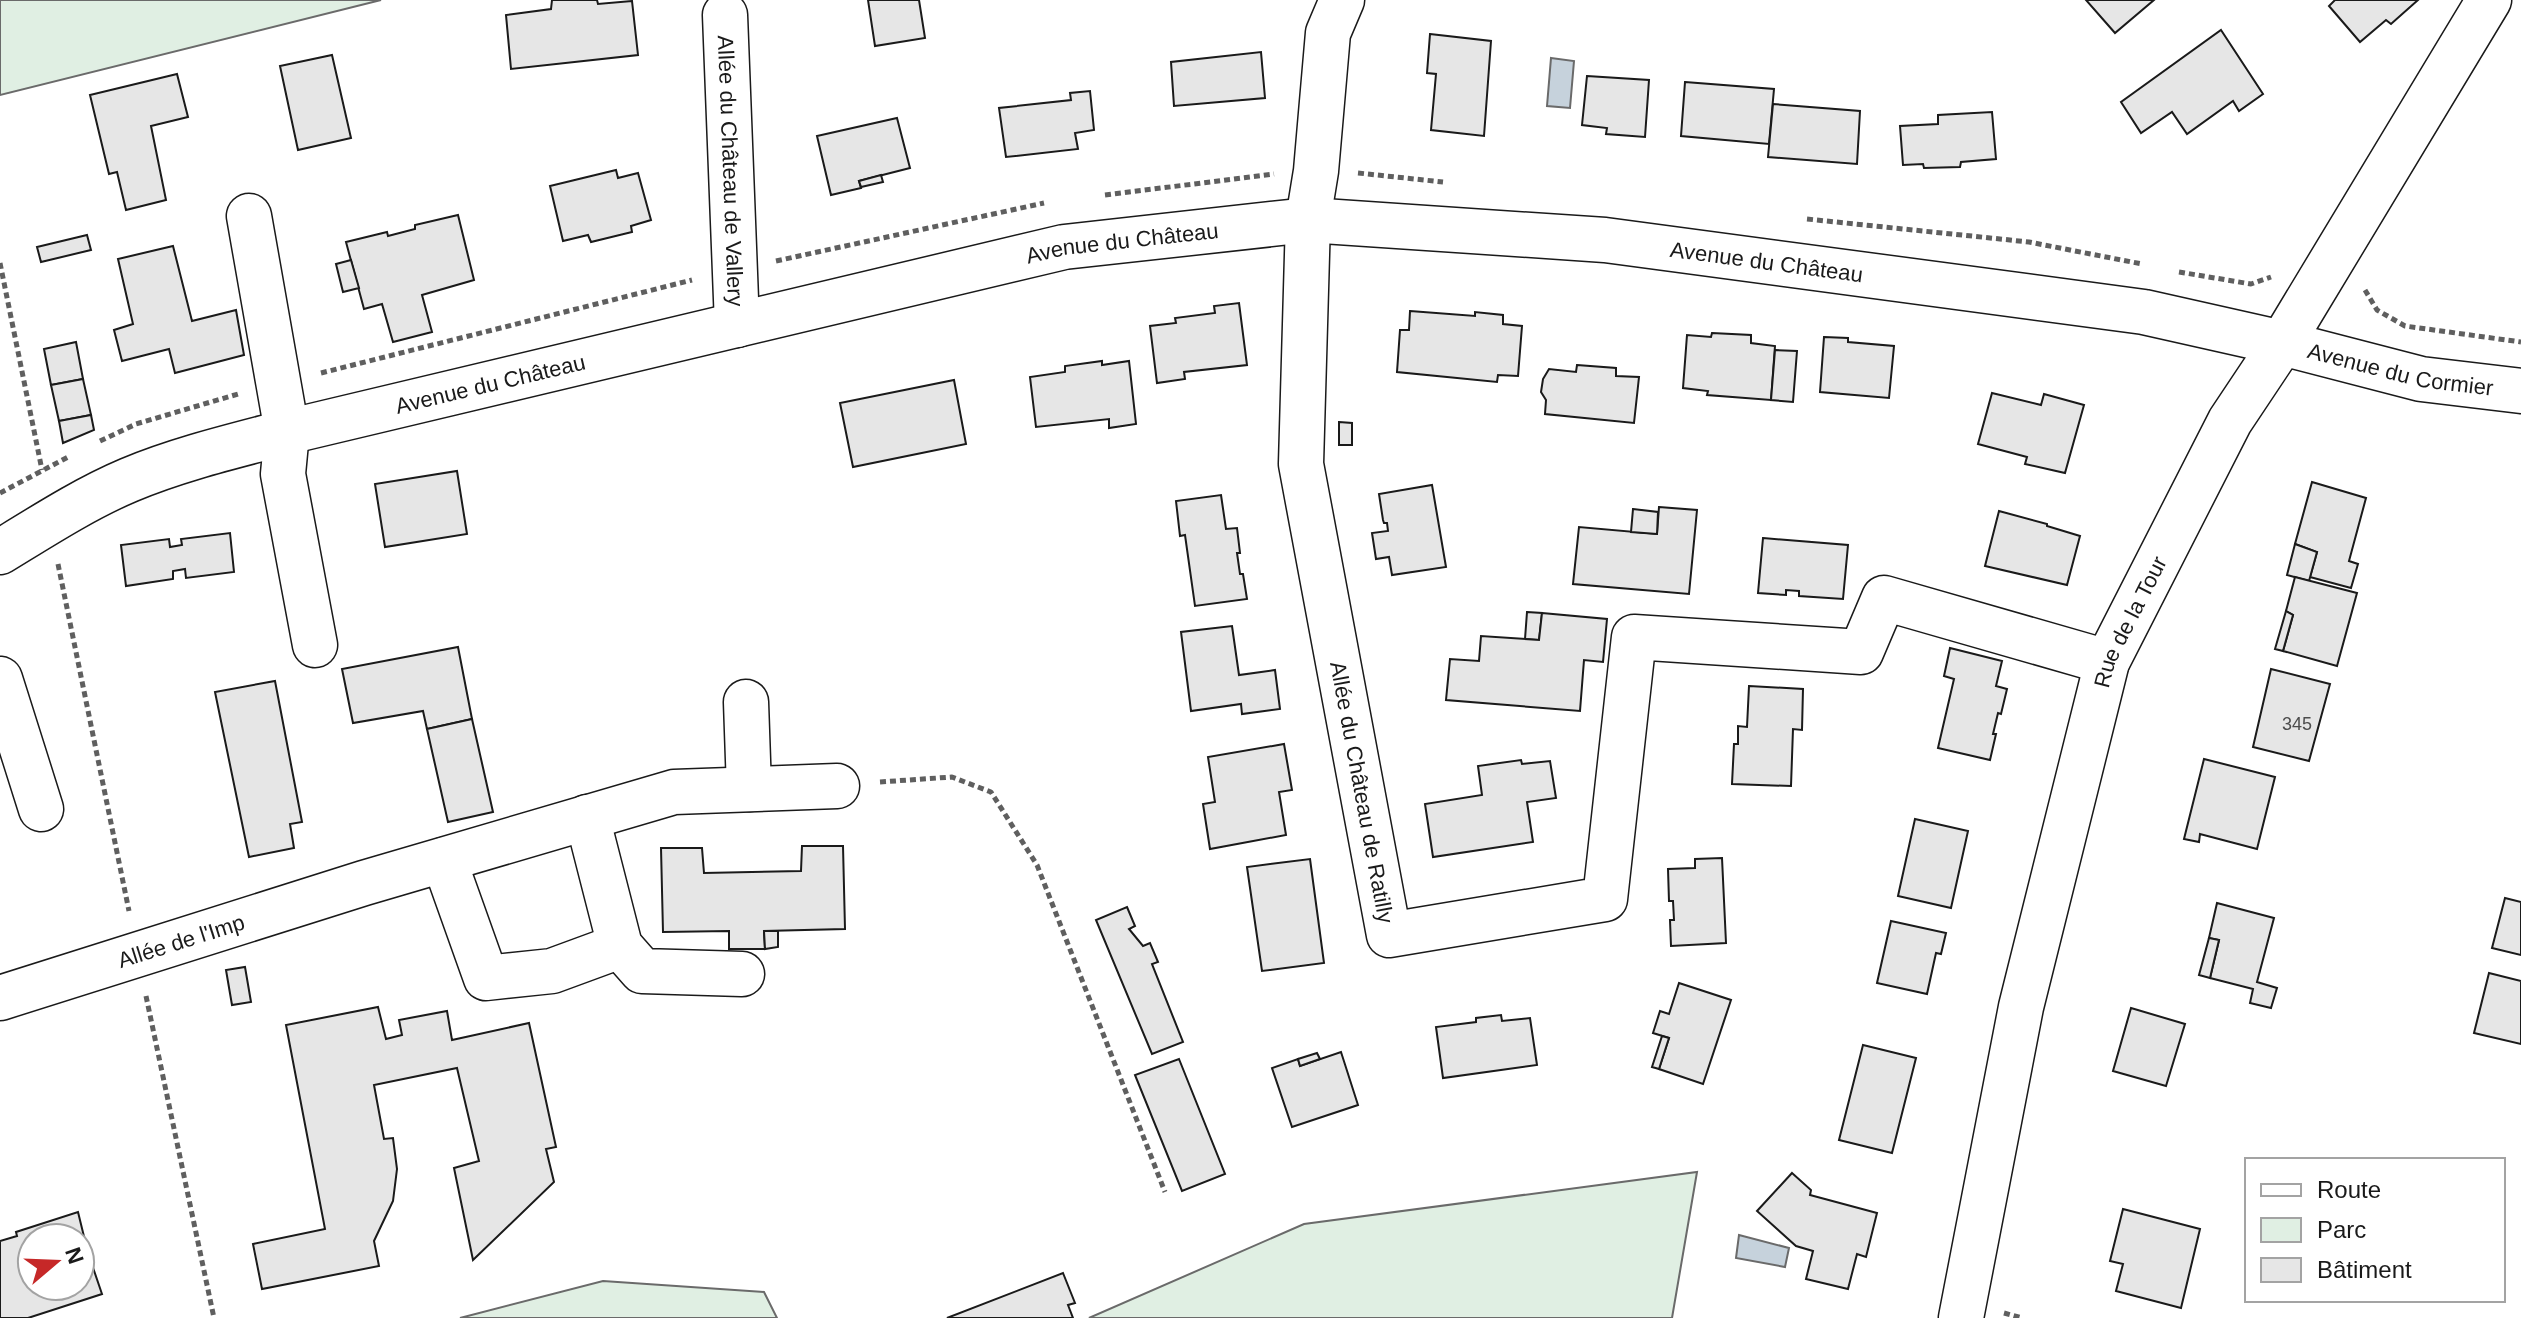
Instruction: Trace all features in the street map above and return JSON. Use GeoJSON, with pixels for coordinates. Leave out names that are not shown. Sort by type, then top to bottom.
{"type":"FeatureCollection","features":[{"type":"Feature","properties":{"kind":"street"},"geometry":{"type":"LineString","coordinates":[[1308,220],[1316,171],[1328,33],[1342,0]]}},
{"type":"Feature","properties":{"kind":"street","name":"Rue de la Tour"},"geometry":{"type":"LineString","coordinates":[[1961,1318],[2021,1007],[2107,662],[2230,421],[2282,343],[2489,0]]}},
{"type":"Feature","properties":{"kind":"street","name":"Allée du Château de Vallery"},"geometry":{"type":"LineString","coordinates":[[725,15],[737,325]]}},
{"type":"Feature","properties":{"kind":"street"},"geometry":{"type":"LineString","coordinates":[[249,216],[287,432],[283,474],[315,645]]}},
{"type":"Feature","properties":{"kind":"street","name":"Avenue du Château"},"geometry":{"type":"LineString","coordinates":[[0,552],[128,481],[198,456],[287,432],[1064,247],[1308,220],[1605,240],[2144,312],[2282,343]]}},
{"type":"Feature","properties":{"kind":"street","name":"Allée du Château de Ratilly"},"geometry":{"type":"LineString","coordinates":[[1308,220],[1301,464],[1389,935],[1605,899],[1634,637],[1861,652],[1884,598],[2107,662]]}},
{"type":"Feature","properties":{"kind":"street","name":"Avenue du Cormier"},"geometry":{"type":"LineString","coordinates":[[2282,343],[2421,379],[2521,391]]}},
{"type":"Feature","properties":{"kind":"street"},"geometry":{"type":"LineString","coordinates":[[0,679],[11,751],[41,809]]}},
{"type":"Feature","properties":{"kind":"street"},"geometry":{"type":"LineString","coordinates":[[746,702],[749,789]]}},
{"type":"Feature","properties":{"kind":"street","name":"Allée de l'Imp"},"geometry":{"type":"LineString","coordinates":[[0,998],[364,883],[674,792],[837,786]]}},
{"type":"Feature","properties":{"kind":"street"},"geometry":{"type":"LineString","coordinates":[[587,817],[620,946],[642,971],[742,974]]}},
{"type":"Feature","properties":{"kind":"street"},"geometry":{"type":"LineString","coordinates":[[444,860],[486,978],[552,971],[620,946]]}},
{"type":"Feature","properties":{"kind":"path"},"geometry":{"type":"LineString","coordinates":[[1353,172],[1447,182]]}},
{"type":"Feature","properties":{"kind":"path"},"geometry":{"type":"LineString","coordinates":[[1793,218],[2029,242],[2153,267]]}},
{"type":"Feature","properties":{"kind":"path"},"geometry":{"type":"LineString","coordinates":[[0,263],[44,484]]}},
{"type":"Feature","properties":{"kind":"path"},"geometry":{"type":"LineString","coordinates":[[2169,270],[2251,284],[2268,279],[2279,270]]}},
{"type":"Feature","properties":{"kind":"path"},"geometry":{"type":"LineString","coordinates":[[2364,286],[2377,310],[2405,326],[2521,342]]}},
{"type":"Feature","properties":{"kind":"path"},"geometry":{"type":"LineString","coordinates":[[837,786],[952,777],[991,792],[1037,865],[1165,1192]]}},
{"type":"Feature","properties":{"kind":"green space"},"geometry":{"type":"Polygon","coordinates":[[[0,0],[381,0],[0,95],[0,0]]]}},
{"type":"Feature","properties":{"kind":"green space"},"geometry":{"type":"Polygon","coordinates":[[[1697,1172],[1672,1318],[1089,1318],[1304,1224],[1697,1172]]]}},
{"type":"Feature","properties":{"kind":"green space"},"geometry":{"type":"Polygon","coordinates":[[[603,1281],[764,1292],[777,1318],[460,1318],[603,1281]]]}},
{"type":"Feature","properties":{"kind":"shaded area"},"geometry":{"type":"Polygon","coordinates":[[[1551,58],[1574,61],[1570,108],[1547,106],[1551,58]]]}},
{"type":"Feature","properties":{"kind":"shaded area"},"geometry":{"type":"Polygon","coordinates":[[[1739,1235],[1789,1248],[1785,1267],[1736,1258],[1739,1235]]]}},
{"type":"Feature","properties":{"kind":"building"},"geometry":{"type":"Polygon","coordinates":[[[552,0],[597,0],[598,4],[632,1],[638,55],[511,69],[506,15],[551,9],[552,0]]]}},
{"type":"Feature","properties":{"kind":"building"},"geometry":{"type":"Polygon","coordinates":[[[868,0],[919,0],[925,38],[875,46],[868,0]]]}},
{"type":"Feature","properties":{"kind":"building"},"geometry":{"type":"Polygon","coordinates":[[[2086,0],[2154,0],[2115,33],[2086,0]]]}},
{"type":"Feature","properties":{"kind":"building"},"geometry":{"type":"Polygon","coordinates":[[[2335,0],[2418,0],[2391,24],[2386,20],[2360,42],[2329,6],[2335,0]]]}},
{"type":"Feature","properties":{"kind":"building"},"geometry":{"type":"Polygon","coordinates":[[[2221,30],[2263,94],[2239,111],[2233,101],[2187,134],[2172,112],[2141,133],[2121,102],[2221,30]]]}},
{"type":"Feature","properties":{"kind":"building"},"geometry":{"type":"Polygon","coordinates":[[[1430,34],[1491,41],[1484,136],[1431,130],[1436,74],[1427,73],[1430,34]]]}},
{"type":"Feature","properties":{"kind":"building"},"geometry":{"type":"Polygon","coordinates":[[[1261,52],[1265,98],[1174,106],[1171,62],[1261,52]]]}},
{"type":"Feature","properties":{"kind":"building"},"geometry":{"type":"Polygon","coordinates":[[[332,55],[351,138],[298,150],[280,66],[332,55]]]}},
{"type":"Feature","properties":{"kind":"building"},"geometry":{"type":"Polygon","coordinates":[[[177,74],[188,117],[151,126],[166,200],[126,210],[117,172],[109,174],[90,95],[177,74]]]}},
{"type":"Feature","properties":{"kind":"building"},"geometry":{"type":"Polygon","coordinates":[[[1587,76],[1649,80],[1645,137],[1606,134],[1607,128],[1582,125],[1587,76]]]}},
{"type":"Feature","properties":{"kind":"building"},"geometry":{"type":"Polygon","coordinates":[[[1685,82],[1774,89],[1769,144],[1681,136],[1685,82]]]}},
{"type":"Feature","properties":{"kind":"building"},"geometry":{"type":"Polygon","coordinates":[[[1090,91],[1094,130],[1075,133],[1078,149],[1006,157],[999,108],[1071,100],[1070,93],[1090,91]]]}},
{"type":"Feature","properties":{"kind":"building"},"geometry":{"type":"Polygon","coordinates":[[[1773,104],[1860,111],[1857,164],[1768,157],[1773,104]]]}},
{"type":"Feature","properties":{"kind":"building"},"geometry":{"type":"Polygon","coordinates":[[[1992,112],[1996,159],[1961,162],[1960,167],[1903,165],[1900,126],[1938,124],[1938,115],[1992,112]]]}},
{"type":"Feature","properties":{"kind":"building"},"geometry":{"type":"Polygon","coordinates":[[[897,118],[910,168],[859,181],[861,188],[831,195],[817,136],[897,118]]]}},
{"type":"Feature","properties":{"kind":"building"},"geometry":{"type":"Polygon","coordinates":[[[616,170],[618,178],[638,173],[651,220],[631,226],[632,232],[591,242],[588,235],[563,241],[550,186],[616,170]]]}},
{"type":"Feature","properties":{"kind":"building"},"geometry":{"type":"Polygon","coordinates":[[[881,175],[883,182],[861,187],[859,181],[881,175]]]}},
{"type":"Feature","properties":{"kind":"building"},"geometry":{"type":"Polygon","coordinates":[[[458,215],[474,280],[422,295],[432,332],[393,342],[382,304],[364,309],[346,242],[387,232],[388,236],[415,229],[415,225],[458,215]]]}},
{"type":"Feature","properties":{"kind":"building"},"geometry":{"type":"Polygon","coordinates":[[[87,235],[91,250],[41,262],[37,247],[87,235]]]}},
{"type":"Feature","properties":{"kind":"building"},"geometry":{"type":"Polygon","coordinates":[[[173,246],[192,321],[236,310],[244,355],[175,373],[169,349],[122,361],[114,330],[133,324],[118,259],[173,246]]]}},
{"type":"Feature","properties":{"kind":"building"},"geometry":{"type":"Polygon","coordinates":[[[351,260],[359,288],[343,292],[336,264],[351,260]]]}},
{"type":"Feature","properties":{"kind":"building"},"geometry":{"type":"Polygon","coordinates":[[[1239,303],[1247,365],[1184,372],[1185,379],[1157,383],[1150,326],[1176,323],[1175,318],[1215,313],[1214,306],[1239,303]]]}},
{"type":"Feature","properties":{"kind":"building"},"geometry":{"type":"Polygon","coordinates":[[[1410,311],[1503,315],[1503,324],[1522,326],[1518,376],[1498,375],[1497,382],[1397,372],[1400,330],[1409,330],[1410,311]]]}},
{"type":"Feature","properties":{"kind":"building"},"geometry":{"type":"Polygon","coordinates":[[[1712,333],[1751,335],[1751,343],[1775,346],[1771,400],[1707,395],[1708,391],[1683,388],[1687,335],[1711,337],[1712,333]]]}},
{"type":"Feature","properties":{"kind":"building"},"geometry":{"type":"Polygon","coordinates":[[[1824,337],[1894,346],[1889,398],[1820,392],[1824,337]]]}},
{"type":"Feature","properties":{"kind":"building"},"geometry":{"type":"Polygon","coordinates":[[[76,342],[83,379],[51,385],[44,349],[76,342]]]}},
{"type":"Feature","properties":{"kind":"building"},"geometry":{"type":"Polygon","coordinates":[[[1775,350],[1797,351],[1793,402],[1771,400],[1775,350]]]}},
{"type":"Feature","properties":{"kind":"building"},"geometry":{"type":"Polygon","coordinates":[[[1102,361],[1102,365],[1129,361],[1136,424],[1109,428],[1109,419],[1036,427],[1030,377],[1065,372],[1065,366],[1102,361]]]}},
{"type":"Feature","properties":{"kind":"building"},"geometry":{"type":"Polygon","coordinates":[[[1577,365],[1616,368],[1616,376],[1639,377],[1634,423],[1545,414],[1546,400],[1541,392],[1549,369],[1576,372],[1577,365]]]}},
{"type":"Feature","properties":{"kind":"building"},"geometry":{"type":"Polygon","coordinates":[[[83,379],[91,415],[59,421],[51,385],[83,379]]]}},
{"type":"Feature","properties":{"kind":"building"},"geometry":{"type":"Polygon","coordinates":[[[954,380],[966,444],[853,467],[840,403],[954,380]]]}},
{"type":"Feature","properties":{"kind":"building"},"geometry":{"type":"Polygon","coordinates":[[[1992,393],[2041,405],[2044,394],[2084,405],[2065,473],[2025,464],[2027,457],[1978,444],[1992,393]]]}},
{"type":"Feature","properties":{"kind":"building"},"geometry":{"type":"Polygon","coordinates":[[[91,415],[94,430],[63,443],[59,421],[91,415]]]}},
{"type":"Feature","properties":{"kind":"building"},"geometry":{"type":"Polygon","coordinates":[[[1339,422],[1352,423],[1352,445],[1339,445],[1339,422]]]}},
{"type":"Feature","properties":{"kind":"building"},"geometry":{"type":"Polygon","coordinates":[[[457,471],[467,534],[385,547],[375,484],[457,471]]]}},
{"type":"Feature","properties":{"kind":"building"},"geometry":{"type":"Polygon","coordinates":[[[2312,482],[2366,498],[2349,561],[2358,564],[2351,588],[2310,577],[2317,552],[2295,544],[2312,482]]]}},
{"type":"Feature","properties":{"kind":"building"},"geometry":{"type":"Polygon","coordinates":[[[1432,485],[1446,567],[1392,575],[1389,557],[1376,559],[1372,533],[1388,531],[1379,494],[1432,485]]]}},
{"type":"Feature","properties":{"kind":"building"},"geometry":{"type":"Polygon","coordinates":[[[1221,495],[1226,529],[1237,528],[1240,553],[1237,553],[1247,599],[1195,606],[1185,535],[1180,536],[1176,501],[1221,495]]]}},
{"type":"Feature","properties":{"kind":"building"},"geometry":{"type":"Polygon","coordinates":[[[1659,507],[1697,510],[1689,594],[1573,584],[1579,527],[1657,534],[1659,507]]]}},
{"type":"Feature","properties":{"kind":"building"},"geometry":{"type":"Polygon","coordinates":[[[1633,509],[1658,512],[1657,534],[1631,532],[1633,509]]]}},
{"type":"Feature","properties":{"kind":"building"},"geometry":{"type":"Polygon","coordinates":[[[1999,511],[2080,536],[2067,585],[1985,566],[1999,511]]]}},
{"type":"Feature","properties":{"kind":"building"},"geometry":{"type":"Polygon","coordinates":[[[230,533],[234,572],[186,578],[185,569],[173,571],[173,579],[126,586],[121,545],[169,539],[170,547],[182,545],[181,539],[230,533]]]}},
{"type":"Feature","properties":{"kind":"building"},"geometry":{"type":"Polygon","coordinates":[[[1763,538],[1848,545],[1843,599],[1799,596],[1799,591],[1786,590],[1786,595],[1758,593],[1763,538]]]}},
{"type":"Feature","properties":{"kind":"building"},"geometry":{"type":"Polygon","coordinates":[[[2295,544],[2317,552],[2309,581],[2287,575],[2295,544]]]}},
{"type":"Feature","properties":{"kind":"building"},"geometry":{"type":"Polygon","coordinates":[[[2295,577],[2357,593],[2337,666],[2283,651],[2293,615],[2286,611],[2295,577]]]}},
{"type":"Feature","properties":{"kind":"building"},"geometry":{"type":"Polygon","coordinates":[[[2286,611],[2293,615],[2283,651],[2275,649],[2286,611]]]}},
{"type":"Feature","properties":{"kind":"building"},"geometry":{"type":"Polygon","coordinates":[[[1527,612],[1542,613],[1539,640],[1525,639],[1527,612]]]}},
{"type":"Feature","properties":{"kind":"building"},"geometry":{"type":"Polygon","coordinates":[[[1542,613],[1607,619],[1603,662],[1584,660],[1580,711],[1446,700],[1450,659],[1479,661],[1481,636],[1539,640],[1542,613]]]}},
{"type":"Feature","properties":{"kind":"building"},"geometry":{"type":"Polygon","coordinates":[[[1232,626],[1239,675],[1275,670],[1280,709],[1242,714],[1241,704],[1191,711],[1181,632],[1232,626]]]}},
{"type":"Feature","properties":{"kind":"building"},"geometry":{"type":"Polygon","coordinates":[[[458,647],[472,719],[427,729],[423,711],[353,723],[342,669],[458,647]]]}},
{"type":"Feature","properties":{"kind":"building"},"geometry":{"type":"Polygon","coordinates":[[[1950,648],[2002,661],[1996,686],[2007,689],[2001,714],[1998,713],[1990,760],[1938,748],[1954,679],[1944,676],[1950,648]]]}},
{"type":"Feature","properties":{"kind":"building"},"geometry":{"type":"Polygon","coordinates":[[[2271,669],[2330,684],[2309,761],[2253,747],[2271,669]]]}},
{"type":"Feature","properties":{"kind":"building"},"geometry":{"type":"Polygon","coordinates":[[[275,681],[302,822],[290,824],[294,848],[249,857],[215,692],[275,681]]]}},
{"type":"Feature","properties":{"kind":"building"},"geometry":{"type":"Polygon","coordinates":[[[1749,686],[1803,689],[1802,730],[1793,729],[1791,786],[1732,784],[1738,726],[1747,727],[1749,686]]]}},
{"type":"Feature","properties":{"kind":"building"},"geometry":{"type":"Polygon","coordinates":[[[472,719],[493,812],[448,822],[427,729],[472,719]]]}},
{"type":"Feature","properties":{"kind":"building"},"geometry":{"type":"Polygon","coordinates":[[[1284,744],[1292,790],[1279,792],[1286,835],[1210,849],[1203,804],[1215,802],[1208,757],[1284,744]]]}},
{"type":"Feature","properties":{"kind":"building"},"geometry":{"type":"Polygon","coordinates":[[[2204,759],[2275,777],[2257,849],[2200,834],[2199,842],[2184,839],[2204,759]]]}},
{"type":"Feature","properties":{"kind":"building"},"geometry":{"type":"Polygon","coordinates":[[[1521,760],[1522,764],[1550,761],[1556,798],[1527,802],[1533,842],[1433,857],[1425,804],[1482,795],[1478,766],[1521,760]]]}},
{"type":"Feature","properties":{"kind":"building"},"geometry":{"type":"Polygon","coordinates":[[[1915,819],[1968,831],[1951,908],[1898,896],[1915,819]]]}},
{"type":"Feature","properties":{"kind":"building"},"geometry":{"type":"Polygon","coordinates":[[[802,846],[843,846],[845,929],[764,931],[765,949],[729,949],[729,931],[663,932],[661,848],[702,848],[704,873],[801,871],[802,846]]]}},
{"type":"Feature","properties":{"kind":"building"},"geometry":{"type":"Polygon","coordinates":[[[1722,858],[1726,943],[1671,946],[1670,920],[1674,920],[1673,901],[1669,901],[1668,869],[1695,868],[1695,859],[1722,858]]]}},
{"type":"Feature","properties":{"kind":"building"},"geometry":{"type":"Polygon","coordinates":[[[1310,859],[1324,963],[1262,971],[1247,867],[1310,859]]]}},
{"type":"Feature","properties":{"kind":"building"},"geometry":{"type":"Polygon","coordinates":[[[2505,898],[2521,902],[2521,955],[2492,948],[2505,898]]]}},
{"type":"Feature","properties":{"kind":"building"},"geometry":{"type":"Polygon","coordinates":[[[2217,903],[2274,918],[2257,982],[2277,988],[2271,1008],[2250,1003],[2253,989],[2210,978],[2219,940],[2209,938],[2217,903]]]}},
{"type":"Feature","properties":{"kind":"building"},"geometry":{"type":"Polygon","coordinates":[[[1127,907],[1135,926],[1129,929],[1143,946],[1150,943],[1158,962],[1152,964],[1183,1042],[1152,1054],[1096,920],[1127,907]]]}},
{"type":"Feature","properties":{"kind":"building"},"geometry":{"type":"Polygon","coordinates":[[[1891,921],[1946,933],[1941,954],[1936,953],[1927,994],[1877,983],[1891,921]]]}},
{"type":"Feature","properties":{"kind":"building"},"geometry":{"type":"Polygon","coordinates":[[[764,931],[778,931],[778,947],[765,949],[764,931]]]}},
{"type":"Feature","properties":{"kind":"building"},"geometry":{"type":"Polygon","coordinates":[[[2209,938],[2219,940],[2210,978],[2199,975],[2209,938]]]}},
{"type":"Feature","properties":{"kind":"building"},"geometry":{"type":"Polygon","coordinates":[[[245,967],[251,1002],[232,1005],[226,970],[245,967]]]}},
{"type":"Feature","properties":{"kind":"building"},"geometry":{"type":"Polygon","coordinates":[[[2489,973],[2521,981],[2521,1044],[2474,1033],[2489,973]]]}},
{"type":"Feature","properties":{"kind":"building"},"geometry":{"type":"Polygon","coordinates":[[[1679,983],[1731,1000],[1703,1084],[1659,1069],[1669,1038],[1653,1033],[1660,1011],[1669,1014],[1679,983]]]}},
{"type":"Feature","properties":{"kind":"building"},"geometry":{"type":"Polygon","coordinates":[[[378,1007],[386,1039],[402,1035],[399,1020],[447,1011],[452,1040],[529,1023],[556,1147],[546,1149],[554,1182],[473,1260],[454,1168],[479,1161],[457,1068],[374,1085],[384,1139],[393,1138],[397,1169],[393,1201],[374,1241],[379,1266],[262,1289],[253,1244],[325,1229],[286,1025],[378,1007]]]}},
{"type":"Feature","properties":{"kind":"building"},"geometry":{"type":"Polygon","coordinates":[[[2131,1008],[2185,1024],[2166,1086],[2113,1071],[2131,1008]]]}},
{"type":"Feature","properties":{"kind":"building"},"geometry":{"type":"Polygon","coordinates":[[[1501,1015],[1502,1021],[1530,1018],[1537,1065],[1443,1078],[1436,1027],[1501,1015]]]}},
{"type":"Feature","properties":{"kind":"building"},"geometry":{"type":"Polygon","coordinates":[[[1662,1036],[1669,1038],[1659,1069],[1652,1067],[1662,1036]]]}},
{"type":"Feature","properties":{"kind":"building"},"geometry":{"type":"Polygon","coordinates":[[[1863,1045],[1916,1058],[1892,1153],[1839,1140],[1863,1045]]]}},
{"type":"Feature","properties":{"kind":"building"},"geometry":{"type":"Polygon","coordinates":[[[1341,1052],[1358,1105],[1292,1127],[1272,1068],[1298,1059],[1300,1066],[1341,1052]]]}},
{"type":"Feature","properties":{"kind":"building"},"geometry":{"type":"Polygon","coordinates":[[[1317,1053],[1320,1059],[1300,1066],[1298,1059],[1317,1053]]]}},
{"type":"Feature","properties":{"kind":"building"},"geometry":{"type":"Polygon","coordinates":[[[1179,1059],[1225,1174],[1182,1191],[1135,1075],[1179,1059]]]}},
{"type":"Feature","properties":{"kind":"building"},"geometry":{"type":"Polygon","coordinates":[[[1792,1173],[1811,1190],[1810,1195],[1877,1213],[1866,1257],[1857,1254],[1848,1289],[1806,1279],[1813,1251],[1796,1246],[1757,1211],[1792,1173]]]}},
{"type":"Feature","properties":{"kind":"building"},"geometry":{"type":"Polygon","coordinates":[[[2123,1209],[2200,1229],[2181,1308],[2116,1291],[2123,1264],[2110,1261],[2123,1209]]]}},
{"type":"Feature","properties":{"kind":"building"},"geometry":{"type":"Polygon","coordinates":[[[78,1212],[80,1222],[47,1222],[78,1212]]]}},
{"type":"Feature","properties":{"kind":"building"},"geometry":{"type":"Polygon","coordinates":[[[16,1236],[16,1302],[77,1302],[28,1318],[0,1318],[0,1241],[16,1236]]]}},
{"type":"Feature","properties":{"kind":"building"},"geometry":{"type":"Polygon","coordinates":[[[1063,1273],[1075,1303],[1068,1305],[1073,1318],[947,1318],[1063,1273]]]}},
{"type":"Feature","properties":{"kind":"building"},"geometry":{"type":"Polygon","coordinates":[[[96,1276],[102,1294],[96,1296],[96,1276]]]}}]}
